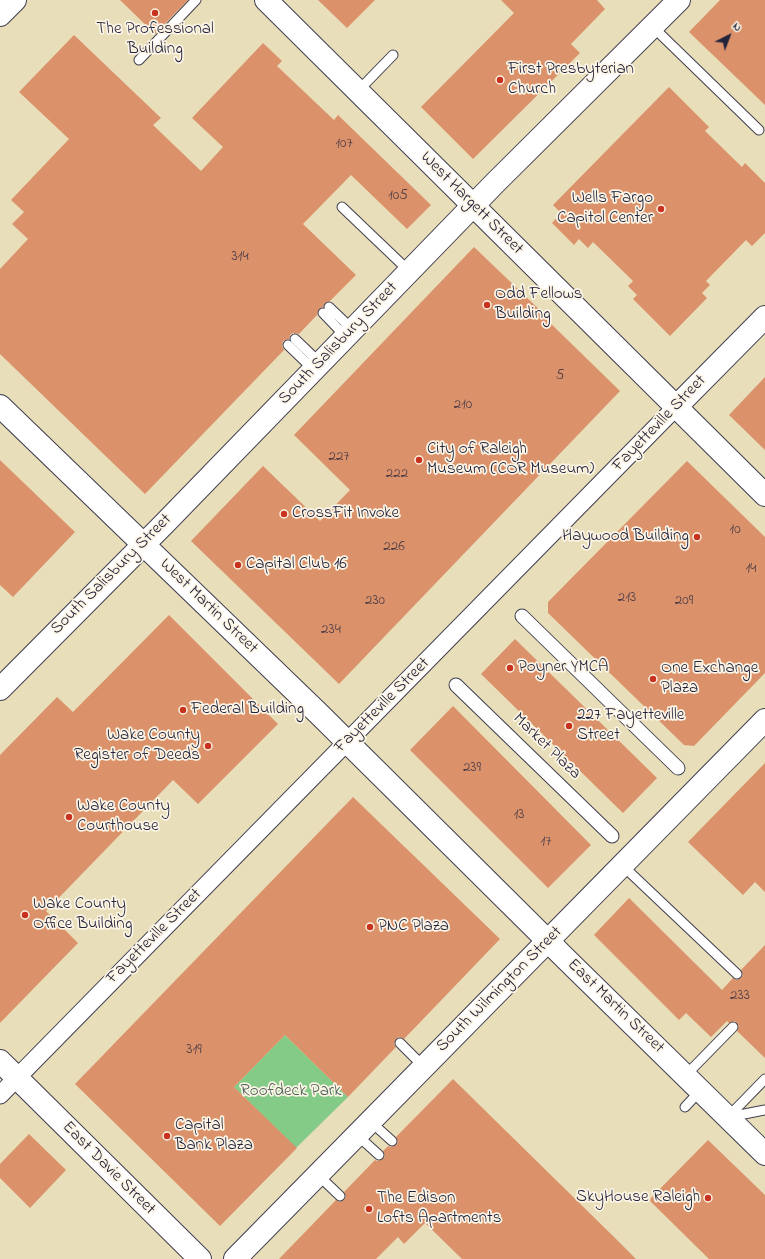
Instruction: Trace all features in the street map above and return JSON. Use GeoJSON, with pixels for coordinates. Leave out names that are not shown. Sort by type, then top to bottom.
{"type":"FeatureCollection","features":[{"type":"Feature","properties":{"kind":"street"},"geometry":{"type":"LineString","coordinates":[[0,15],[15,0]]}},
{"type":"Feature","properties":{"kind":"street","name":"West Hargett Street"},"geometry":{"type":"LineString","coordinates":[[266,0],[765,495]]}},
{"type":"Feature","properties":{"kind":"street","name":"South Salisbury Street"},"geometry":{"type":"LineString","coordinates":[[0,689],[678,0]]}},
{"type":"Feature","properties":{"kind":"street","name":"Fayetteville Street"},"geometry":{"type":"LineString","coordinates":[[0,1095],[765,317]]}},
{"type":"Feature","properties":{"kind":"street","name":"West Martin Street"},"geometry":{"type":"LineString","coordinates":[[0,406],[347,742]]}},
{"type":"Feature","properties":{"kind":"street"},"geometry":{"type":"LineString","coordinates":[[522,616],[678,768]]}},
{"type":"Feature","properties":{"kind":"street","name":"Market Plaza"},"geometry":{"type":"LineString","coordinates":[[456,685],[612,836]]}},
{"type":"Feature","properties":{"kind":"street","name":"South Wilmington Street"},"geometry":{"type":"LineString","coordinates":[[235,1259],[765,720]]}},
{"type":"Feature","properties":{"kind":"street","name":"East Martin Street"},"geometry":{"type":"LineString","coordinates":[[347,742],[692,1084],[765,1154]]}},
{"type":"Feature","properties":{"kind":"street","name":"East Davie Street"},"geometry":{"type":"LineString","coordinates":[[0,1062],[200,1259]]}},
{"type":"Feature","properties":{"kind":"lane"},"geometry":{"type":"LineString","coordinates":[[139,60],[196,0]]}},
{"type":"Feature","properties":{"kind":"lane"},"geometry":{"type":"LineString","coordinates":[[652,26],[759,130]]}},
{"type":"Feature","properties":{"kind":"lane"},"geometry":{"type":"LineString","coordinates":[[358,91],[393,55]]}},
{"type":"Feature","properties":{"kind":"lane"},"geometry":{"type":"LineString","coordinates":[[342,207],[410,272]]}},
{"type":"Feature","properties":{"kind":"lane"},"geometry":{"type":"LineString","coordinates":[[326,310],[350,333]]}},
{"type":"Feature","properties":{"kind":"lane"},"geometry":{"type":"LineString","coordinates":[[291,342],[317,367]]}},
{"type":"Feature","properties":{"kind":"lane"},"geometry":{"type":"LineString","coordinates":[[622,866],[737,974]]}},
{"type":"Feature","properties":{"kind":"lane"},"geometry":{"type":"LineString","coordinates":[[685,1107],[692,1084],[733,1027]]}},
{"type":"Feature","properties":{"kind":"lane"},"geometry":{"type":"LineString","coordinates":[[400,1043],[424,1067]]}},
{"type":"Feature","properties":{"kind":"lane"},"geometry":{"type":"LineString","coordinates":[[728,1117],[765,1079]]}},
{"type":"Feature","properties":{"kind":"lane"},"geometry":{"type":"LineString","coordinates":[[728,1117],[765,1110]]}},
{"type":"Feature","properties":{"kind":"lane"},"geometry":{"type":"LineString","coordinates":[[364,1128],[392,1142]]}},
{"type":"Feature","properties":{"kind":"lane"},"geometry":{"type":"LineString","coordinates":[[364,1128],[379,1155]]}},
{"type":"Feature","properties":{"kind":"lane"},"geometry":{"type":"LineString","coordinates":[[318,1175],[340,1196]]}},
{"type":"Feature","properties":{"kind":"green space","name":"Roofdeck Park"},"geometry":{"type":"Polygon","coordinates":[[[285,1035],[348,1097],[296,1148],[234,1087],[285,1035]]]}},
{"type":"Feature","properties":{"kind":"building","name":"The Professional Building"},"geometry":{"type":"Polygon","coordinates":[[[120,0],[188,0],[155,34],[120,0]]]}},
{"type":"Feature","properties":{"kind":"building"},"geometry":{"type":"Polygon","coordinates":[[[318,0],[375,0],[347,28],[318,0]]]}},
{"type":"Feature","properties":{"kind":"building","name":"First Presbyterian Church"},"geometry":{"type":"Polygon","coordinates":[[[501,0],[597,0],[605,9],[571,44],[580,53],[473,159],[421,107],[514,13],[501,0]]]}},
{"type":"Feature","properties":{"kind":"building"},"geometry":{"type":"Polygon","coordinates":[[[720,0],[765,0],[765,105],[689,32],[720,0]]]}},
{"type":"Feature","properties":{"kind":"building"},"geometry":{"type":"Polygon","coordinates":[[[74,35],[161,118],[153,125],[201,171],[223,147],[192,118],[263,43],[282,61],[277,66],[334,120],[338,115],[431,205],[407,229],[351,175],[303,224],[356,275],[330,301],[325,303],[323,307],[319,309],[317,315],[299,334],[293,333],[290,335],[289,339],[283,341],[282,346],[284,350],[145,494],[0,354],[0,269],[28,239],[12,224],[24,212],[11,200],[69,139],[19,92],[74,35]]]}},
{"type":"Feature","properties":{"kind":"building","name":"Wells Fargo Capitol Center"},"geometry":{"type":"Polygon","coordinates":[[[669,87],[709,127],[705,131],[742,167],[745,163],[765,183],[765,233],[752,246],[746,240],[706,281],[710,285],[702,293],[707,298],[670,336],[633,299],[637,295],[628,286],[633,281],[593,242],[588,248],[579,239],[574,245],[552,223],[561,213],[553,205],[669,87]]]}},
{"type":"Feature","properties":{"kind":"building"},"geometry":{"type":"Polygon","coordinates":[[[474,247],[545,315],[543,316],[620,391],[339,684],[191,541],[263,466],[320,521],[350,490],[294,435],[474,247]]]}},
{"type":"Feature","properties":{"kind":"building"},"geometry":{"type":"Polygon","coordinates":[[[765,377],[765,450],[729,415],[765,377]]]}},
{"type":"Feature","properties":{"kind":"building"},"geometry":{"type":"Polygon","coordinates":[[[0,460],[75,532],[13,597],[0,585],[0,460]]]}},
{"type":"Feature","properties":{"kind":"building"},"geometry":{"type":"Polygon","coordinates":[[[687,461],[765,537],[765,673],[694,746],[684,745],[548,613],[548,602],[687,461]]]}},
{"type":"Feature","properties":{"kind":"building"},"geometry":{"type":"Polygon","coordinates":[[[169,615],[278,724],[198,804],[173,780],[46,911],[78,943],[0,1023],[0,755],[57,697],[73,712],[169,615]]]}},
{"type":"Feature","properties":{"kind":"building","name":"227 Fayetteville Street"},"geometry":{"type":"Polygon","coordinates":[[[515,639],[657,778],[623,813],[481,674],[515,639]]]}},
{"type":"Feature","properties":{"kind":"building"},"geometry":{"type":"Polygon","coordinates":[[[453,706],[591,845],[548,888],[410,750],[453,706]]]}},
{"type":"Feature","properties":{"kind":"building"},"geometry":{"type":"Polygon","coordinates":[[[765,763],[765,892],[755,882],[743,895],[688,842],[765,763]]]}},
{"type":"Feature","properties":{"kind":"building"},"geometry":{"type":"Polygon","coordinates":[[[353,797],[500,939],[404,1039],[399,1037],[396,1039],[394,1044],[396,1047],[348,1097],[285,1035],[234,1087],[297,1148],[220,1226],[75,1084],[353,797]]]}},
{"type":"Feature","properties":{"kind":"building"},"geometry":{"type":"Polygon","coordinates":[[[629,898],[722,990],[733,978],[736,980],[741,978],[743,975],[741,970],[765,945],[765,1058],[737,1031],[739,1026],[735,1021],[729,1023],[727,1021],[711,1037],[686,1013],[679,1020],[594,935],[629,898]]]}},
{"type":"Feature","properties":{"kind":"building"},"geometry":{"type":"Polygon","coordinates":[[[453,1079],[636,1259],[462,1259],[425,1223],[404,1244],[398,1237],[376,1259],[279,1259],[336,1200],[339,1202],[344,1200],[346,1197],[344,1192],[375,1160],[378,1161],[383,1159],[385,1156],[383,1151],[388,1146],[391,1147],[396,1145],[398,1142],[396,1137],[453,1079]]]}},
{"type":"Feature","properties":{"kind":"building"},"geometry":{"type":"Polygon","coordinates":[[[29,1134],[66,1170],[30,1208],[0,1178],[0,1164],[29,1134]]]}},
{"type":"Feature","properties":{"kind":"building","name":"SkyHouse Raleigh"},"geometry":{"type":"Polygon","coordinates":[[[708,1140],[765,1195],[765,1259],[709,1259],[649,1200],[708,1140]]]}},
{"type":"Feature","properties":{"kind":"place","name":"The Professional Building"},"geometry":{"type":"Point","coordinates":[155,13]}},
{"type":"Feature","properties":{"kind":"place","name":"First Presbyterian Church"},"geometry":{"type":"Point","coordinates":[500,80]}},
{"type":"Feature","properties":{"kind":"place","name":"Wells Fargo Capitol Center"},"geometry":{"type":"Point","coordinates":[661,209]}},
{"type":"Feature","properties":{"kind":"place","name":"Odd Fellows Building"},"geometry":{"type":"Point","coordinates":[487,305]}},
{"type":"Feature","properties":{"kind":"place","name":"City of Raleigh Museum (COR Museum)"},"geometry":{"type":"Point","coordinates":[419,460]}},
{"type":"Feature","properties":{"kind":"place","name":"CrossFit Invoke"},"geometry":{"type":"Point","coordinates":[284,514]}},
{"type":"Feature","properties":{"kind":"place","name":"Haywood Building"},"geometry":{"type":"Point","coordinates":[697,537]}},
{"type":"Feature","properties":{"kind":"place","name":"Capital Club 16"},"geometry":{"type":"Point","coordinates":[238,565]}},
{"type":"Feature","properties":{"kind":"place","name":"Poyner YMCA"},"geometry":{"type":"Point","coordinates":[510,668]}},
{"type":"Feature","properties":{"kind":"place","name":"One Exchange Plaza"},"geometry":{"type":"Point","coordinates":[653,679]}},
{"type":"Feature","properties":{"kind":"place","name":"Federal Building"},"geometry":{"type":"Point","coordinates":[183,710]}},
{"type":"Feature","properties":{"kind":"place","name":"227 Fayetteville Street"},"geometry":{"type":"Point","coordinates":[569,726]}},
{"type":"Feature","properties":{"kind":"place","name":"Wake County Register of Deeds"},"geometry":{"type":"Point","coordinates":[208,746]}},
{"type":"Feature","properties":{"kind":"place","name":"Wake County Courthouse"},"geometry":{"type":"Point","coordinates":[69,817]}},
{"type":"Feature","properties":{"kind":"place","name":"Wake County Office Building"},"geometry":{"type":"Point","coordinates":[25,915]}},
{"type":"Feature","properties":{"kind":"place","name":"PNC Plaza"},"geometry":{"type":"Point","coordinates":[370,927]}},
{"type":"Feature","properties":{"kind":"place","name":"Capital Bank Plaza"},"geometry":{"type":"Point","coordinates":[167,1136]}},
{"type":"Feature","properties":{"kind":"place","name":"SkyHouse Raleigh"},"geometry":{"type":"Point","coordinates":[708,1198]}},
{"type":"Feature","properties":{"kind":"place","name":"The Edison Lofts Apartments"},"geometry":{"type":"Point","coordinates":[369,1209]}}]}
